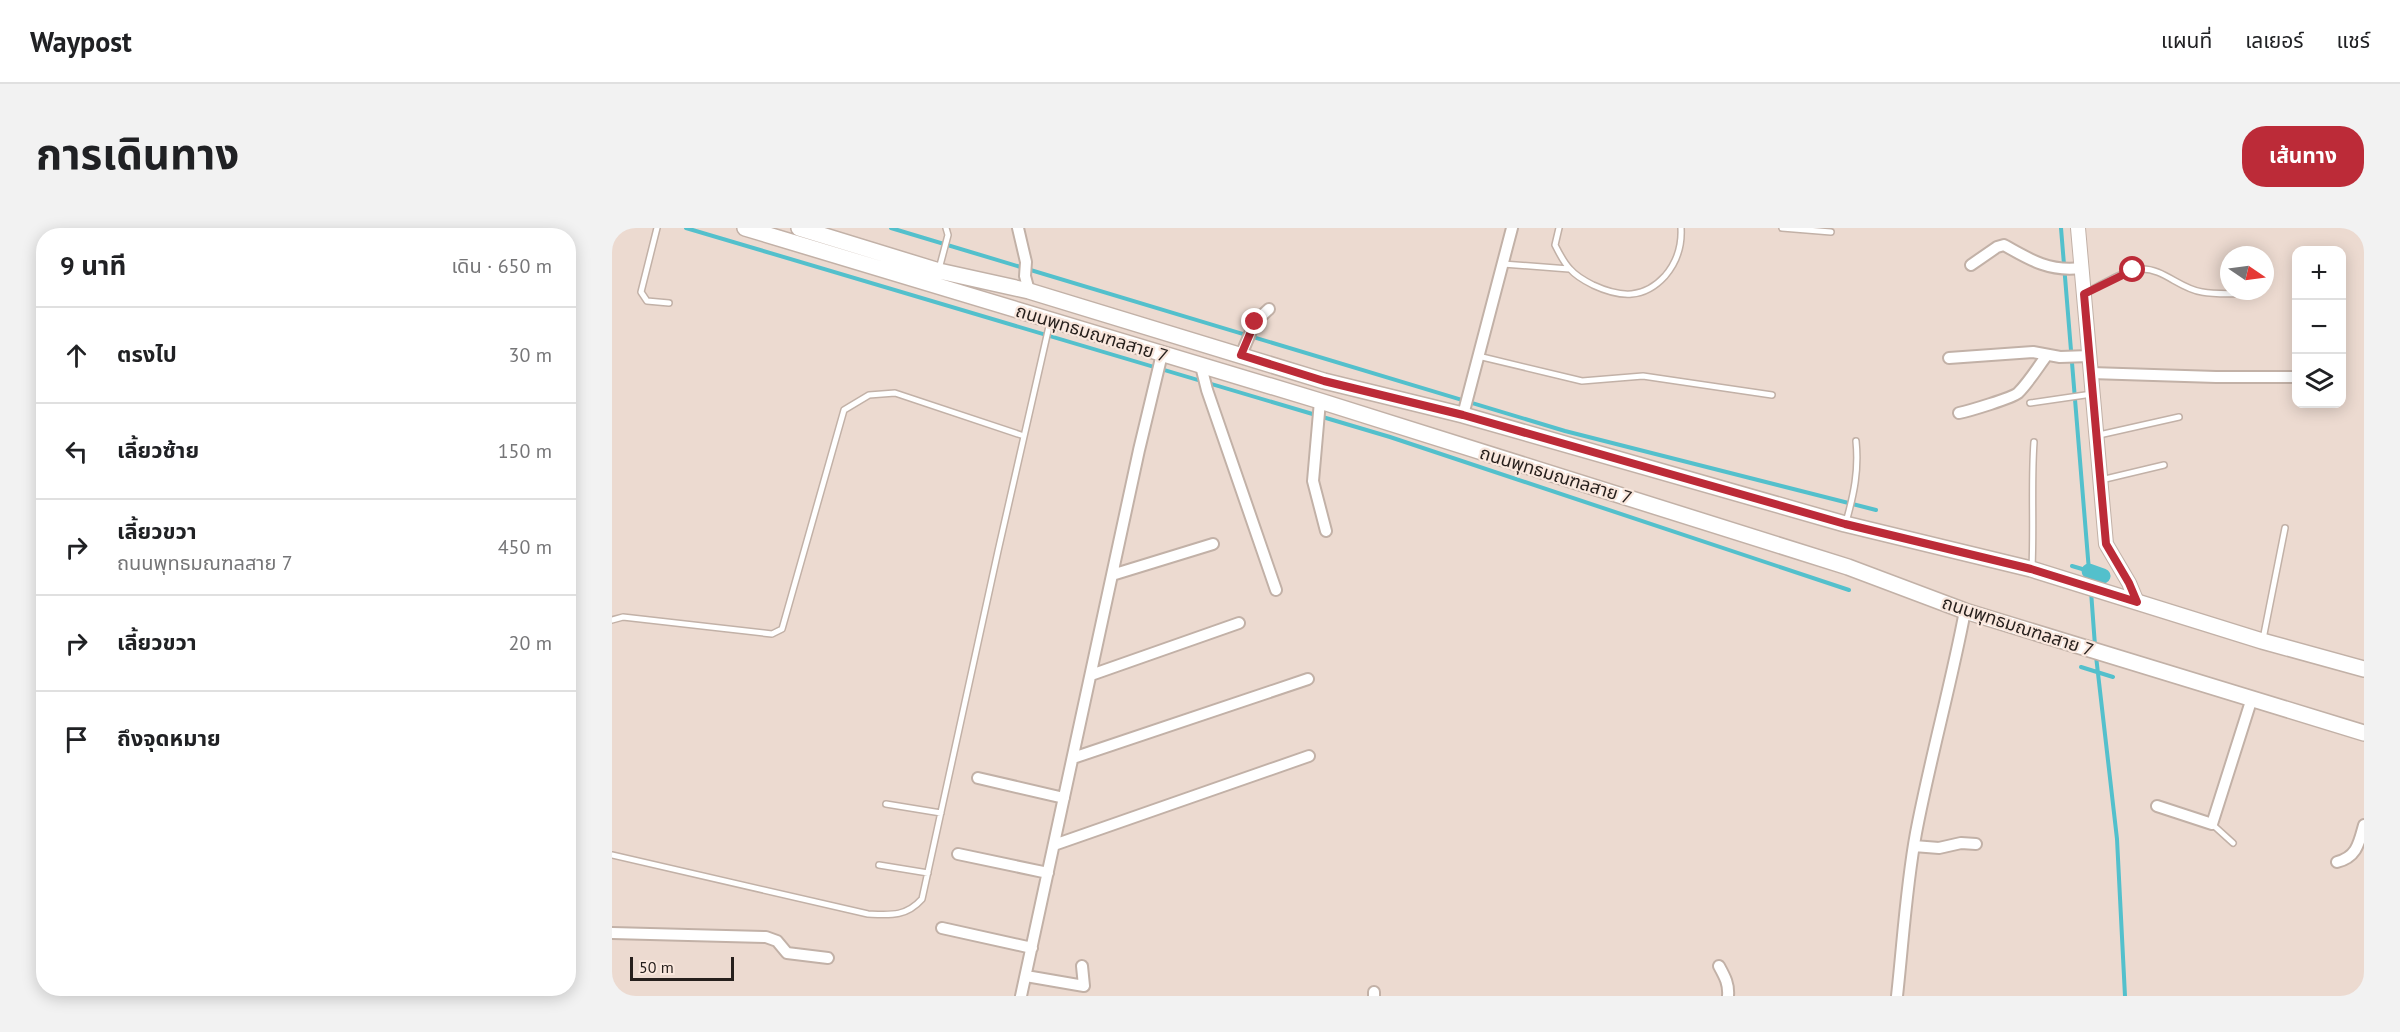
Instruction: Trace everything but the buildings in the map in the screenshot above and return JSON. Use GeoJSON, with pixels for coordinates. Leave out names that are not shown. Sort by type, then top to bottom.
{"type":"FeatureCollection","features":[{"type":"Feature","properties":{"kind":"main road","name":"ถนนพุทธมณฑลสาย 7"},"geometry":{"type":"LineString","coordinates":[[745,228],[1848,567],[1965,611],[2364,733]]}},
{"type":"Feature","properties":{"kind":"main road","name":"ถนนพุทธมณฑลสาย 7"},"geometry":{"type":"LineString","coordinates":[[804,229],[829,232],[941,264],[1027,284],[1244,349],[1324,381],[1464,412],[1845,524],[2071,580],[2262,641],[2364,669]]}},
{"type":"Feature","properties":{"kind":"street"},"geometry":{"type":"LineString","coordinates":[[1018,228],[1026,262],[1027,284]]}},
{"type":"Feature","properties":{"kind":"street"},"geometry":{"type":"LineString","coordinates":[[1464,412],[1512,228]]}},
{"type":"Feature","properties":{"kind":"street"},"geometry":{"type":"LineString","coordinates":[[2078,228],[2077,269],[2084,294],[2084,356],[2091,374],[2085,395],[2096,436],[2106,544],[2129,583],[2137,602]]}},
{"type":"Feature","properties":{"kind":"street"},"geometry":{"type":"LineString","coordinates":[[1971,265],[1997,247],[2004,245],[2040,266],[2054,269],[2077,269]]}},
{"type":"Feature","properties":{"kind":"street"},"geometry":{"type":"LineString","coordinates":[[1244,349],[1255,322],[1269,309]]}},
{"type":"Feature","properties":{"kind":"street"},"geometry":{"type":"LineString","coordinates":[[1949,358],[2033,352],[2060,357],[2084,356]]}},
{"type":"Feature","properties":{"kind":"street"},"geometry":{"type":"LineString","coordinates":[[1959,413],[2017,394],[2048,355]]}},
{"type":"Feature","properties":{"kind":"street"},"geometry":{"type":"LineString","coordinates":[[1021,996],[1162,356]]}},
{"type":"Feature","properties":{"kind":"street"},"geometry":{"type":"LineString","coordinates":[[1202,370],[1206,388],[1276,590]]}},
{"type":"Feature","properties":{"kind":"street"},"geometry":{"type":"LineString","coordinates":[[2091,374],[2292,377]]}},
{"type":"Feature","properties":{"kind":"street"},"geometry":{"type":"LineString","coordinates":[[1320,404],[1313,481],[1326,531]]}},
{"type":"Feature","properties":{"kind":"street"},"geometry":{"type":"LineString","coordinates":[[1112,575],[1212,544]]}},
{"type":"Feature","properties":{"kind":"street"},"geometry":{"type":"LineString","coordinates":[[1897,996],[1914,846],[1935,740],[1965,611]]}},
{"type":"Feature","properties":{"kind":"street"},"geometry":{"type":"LineString","coordinates":[[1091,675],[1239,623]]}},
{"type":"Feature","properties":{"kind":"street"},"geometry":{"type":"LineString","coordinates":[[1073,758],[1308,679]]}},
{"type":"Feature","properties":{"kind":"street"},"geometry":{"type":"LineString","coordinates":[[2157,806],[2212,824],[2252,698]]}},
{"type":"Feature","properties":{"kind":"street"},"geometry":{"type":"LineString","coordinates":[[1054,845],[1309,756]]}},
{"type":"Feature","properties":{"kind":"street"},"geometry":{"type":"LineString","coordinates":[[978,778],[1064,798]]}},
{"type":"Feature","properties":{"kind":"street"},"geometry":{"type":"LineString","coordinates":[[2337,862],[2346,860],[2354,854],[2364,825]]}},
{"type":"Feature","properties":{"kind":"street"},"geometry":{"type":"LineString","coordinates":[[1914,846],[1939,848],[1961,843],[1976,844]]}},
{"type":"Feature","properties":{"kind":"street"},"geometry":{"type":"LineString","coordinates":[[958,854],[1048,873]]}},
{"type":"Feature","properties":{"kind":"street"},"geometry":{"type":"LineString","coordinates":[[942,928],[1032,948]]}},
{"type":"Feature","properties":{"kind":"street"},"geometry":{"type":"LineString","coordinates":[[612,933],[766,937],[777,941],[787,953],[828,958]]}},
{"type":"Feature","properties":{"kind":"street"},"geometry":{"type":"LineString","coordinates":[[1026,976],[1084,986],[1082,966]]}},
{"type":"Feature","properties":{"kind":"street"},"geometry":{"type":"LineString","coordinates":[[1719,966],[1726,979],[1728,996]]}},
{"type":"Feature","properties":{"kind":"lane"},"geometry":{"type":"LineString","coordinates":[[657,228],[641,292],[646,301],[669,303]]}},
{"type":"Feature","properties":{"kind":"lane"},"geometry":{"type":"LineString","coordinates":[[941,264],[948,235],[946,228]]}},
{"type":"Feature","properties":{"kind":"lane"},"geometry":{"type":"LineString","coordinates":[[1559,228],[1555,245],[1569,269],[1602,290],[1619,294],[1640,293],[1654,287],[1670,270],[1677,257],[1682,238],[1681,228]]}},
{"type":"Feature","properties":{"kind":"lane"},"geometry":{"type":"LineString","coordinates":[[1782,228],[1831,232]]}},
{"type":"Feature","properties":{"kind":"lane"},"geometry":{"type":"LineString","coordinates":[[1503,264],[1569,269]]}},
{"type":"Feature","properties":{"kind":"lane"},"geometry":{"type":"LineString","coordinates":[[2084,294],[2133,270],[2144,269],[2157,271],[2185,287],[2202,292],[2220,293]]}},
{"type":"Feature","properties":{"kind":"lane"},"geometry":{"type":"LineString","coordinates":[[612,855],[868,914],[900,915],[916,906],[922,899],[1050,322]]}},
{"type":"Feature","properties":{"kind":"lane"},"geometry":{"type":"LineString","coordinates":[[1479,356],[1582,381],[1643,376],[1772,395]]}},
{"type":"Feature","properties":{"kind":"lane"},"geometry":{"type":"LineString","coordinates":[[612,620],[623,617],[772,634],[779,632],[782,629],[844,410],[869,395],[895,393],[1024,436]]}},
{"type":"Feature","properties":{"kind":"lane"},"geometry":{"type":"LineString","coordinates":[[2030,403],[2085,395]]}},
{"type":"Feature","properties":{"kind":"lane"},"geometry":{"type":"LineString","coordinates":[[2096,436],[2179,417]]}},
{"type":"Feature","properties":{"kind":"lane"},"geometry":{"type":"LineString","coordinates":[[1845,524],[1854,494],[1858,462],[1856,441]]}},
{"type":"Feature","properties":{"kind":"lane"},"geometry":{"type":"LineString","coordinates":[[2031,569],[2033,537],[2031,486],[2034,442]]}},
{"type":"Feature","properties":{"kind":"lane"},"geometry":{"type":"LineString","coordinates":[[2100,480],[2163,465]]}},
{"type":"Feature","properties":{"kind":"lane"},"geometry":{"type":"LineString","coordinates":[[2262,641],[2285,528]]}},
{"type":"Feature","properties":{"kind":"lane"},"geometry":{"type":"LineString","coordinates":[[886,804],[941,813]]}},
{"type":"Feature","properties":{"kind":"lane"},"geometry":{"type":"LineString","coordinates":[[2212,824],[2233,843]]}},
{"type":"Feature","properties":{"kind":"lane"},"geometry":{"type":"LineString","coordinates":[[879,864],[928,873]]}},
{"type":"Feature","properties":{"kind":"waterway"},"geometry":{"type":"LineString","coordinates":[[686,228],[1390,437],[1849,590]]}},
{"type":"Feature","properties":{"kind":"waterway"},"geometry":{"type":"LineString","coordinates":[[891,228],[1565,431],[1876,510]]}},
{"type":"Feature","properties":{"kind":"waterway"},"geometry":{"type":"LineString","coordinates":[[2061,228],[2090,583]]}},
{"type":"Feature","properties":{"kind":"waterway"},"geometry":{"type":"LineString","coordinates":[[2072,566],[2089,571]]}},
{"type":"Feature","properties":{"kind":"waterway"},"geometry":{"type":"LineString","coordinates":[[2089,571],[2103,576]]}},
{"type":"Feature","properties":{"kind":"waterway"},"geometry":{"type":"LineString","coordinates":[[2091,591],[2095,646]]}},
{"type":"Feature","properties":{"kind":"waterway"},"geometry":{"type":"LineString","coordinates":[[2096,656],[2117,839],[2125,996]]}},
{"type":"Feature","properties":{"kind":"waterway"},"geometry":{"type":"LineString","coordinates":[[2081,667],[2113,677]]}},
{"type":"Feature","properties":{"kind":"route"},"geometry":{"type":"LineString","coordinates":[[1255,322],[1241,355],[1324,381],[1463,415],[1690,482],[1845,524],[2071,580],[2137,602],[2129,583],[2106,544],[2084,294],[2133,270]]}}]}
